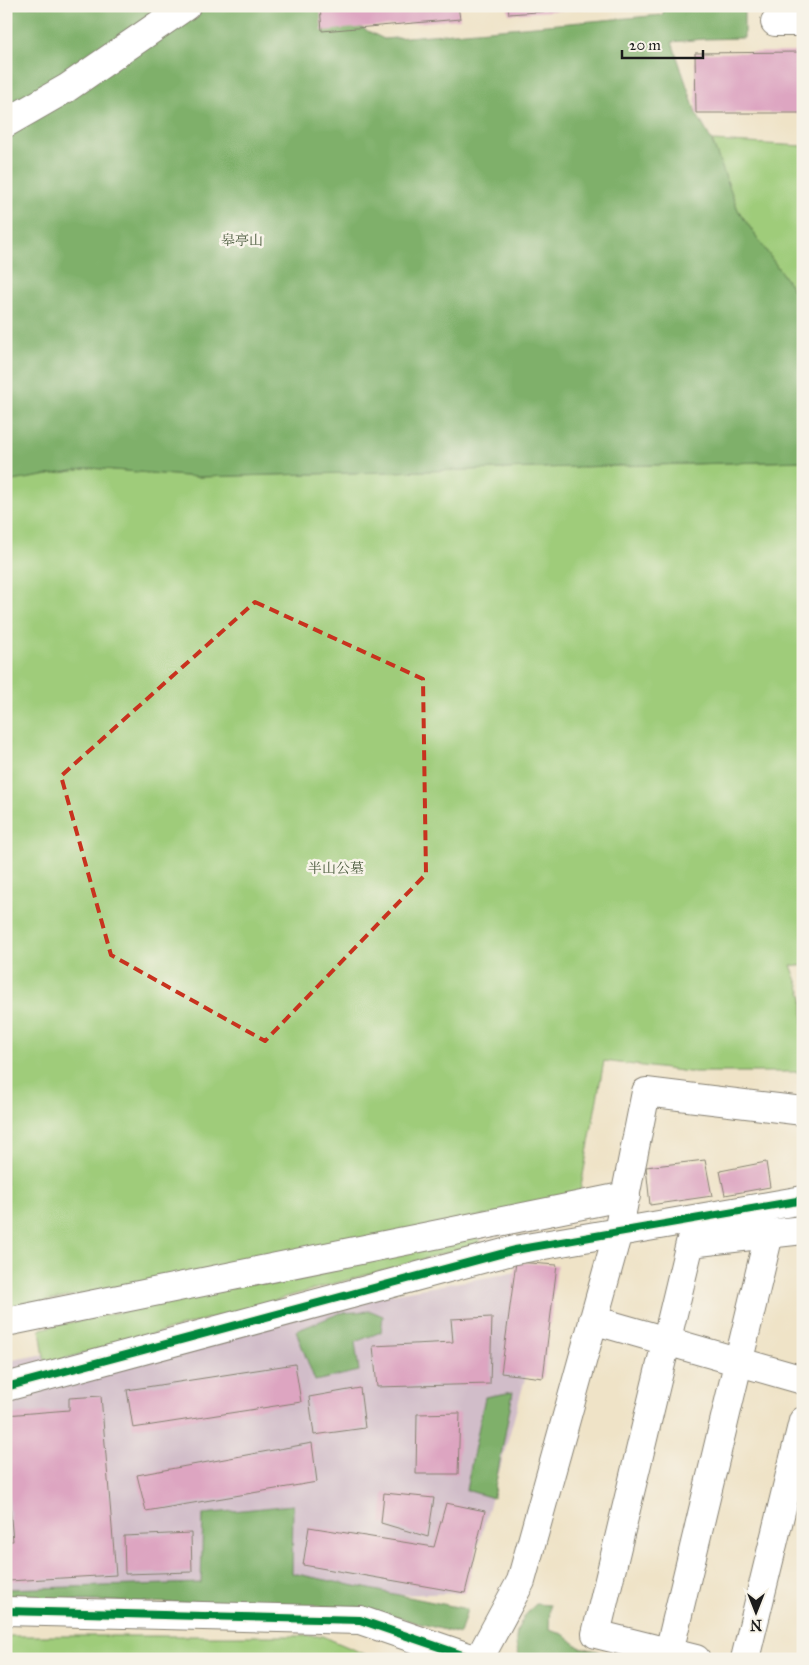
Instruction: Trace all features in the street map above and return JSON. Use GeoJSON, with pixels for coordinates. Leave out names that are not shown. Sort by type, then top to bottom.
{"type":"FeatureCollection","features":[{"type":"Feature","properties":{"kind":"street"},"geometry":{"type":"LineString","coordinates":[[6,123],[67,88],[186,6]]}},
{"type":"Feature","properties":{"kind":"street"},"geometry":{"type":"LineString","coordinates":[[775,22],[803,22]]}},
{"type":"Feature","properties":{"kind":"street"},"geometry":{"type":"LineString","coordinates":[[479,1659],[521,1581],[618,1232],[646,1092],[803,1111]]}},
{"type":"Feature","properties":{"kind":"street"},"geometry":{"type":"LineString","coordinates":[[6,1322],[626,1196]]}},
{"type":"Feature","properties":{"kind":"street"},"geometry":{"type":"LineString","coordinates":[[6,1387],[515,1250],[803,1200]]}},
{"type":"Feature","properties":{"kind":"street"},"geometry":{"type":"LineString","coordinates":[[696,1659],[596,1634],[690,1243],[803,1230]]}},
{"type":"Feature","properties":{"kind":"street"},"geometry":{"type":"LineString","coordinates":[[669,1652],[769,1234]]}},
{"type":"Feature","properties":{"kind":"street"},"geometry":{"type":"LineString","coordinates":[[593,1320],[794,1378]]}},
{"type":"Feature","properties":{"kind":"street"},"geometry":{"type":"LineString","coordinates":[[745,1659],[803,1422]]}},
{"type":"Feature","properties":{"kind":"street"},"geometry":{"type":"LineString","coordinates":[[6,1611],[360,1620],[474,1659]]}},
{"type":"Feature","properties":{"kind":"highlighted area"},"geometry":{"type":"Polygon","coordinates":[[[255,602],[423,679],[426,874],[265,1041],[111,955],[61,776],[255,602]]]}},
{"type":"Feature","properties":{"kind":"shaded area"},"geometry":{"type":"Polygon","coordinates":[[[557,1265],[465,1593],[6,1605],[6,1361],[557,1265]]]}},
{"type":"Feature","properties":{"kind":"green space","name":"皋亭山"},"geometry":{"type":"Polygon","coordinates":[[[6,6],[317,6],[384,39],[662,15],[666,6],[752,6],[744,12],[744,38],[672,42],[696,113],[712,141],[738,210],[803,304],[803,461],[198,477],[90,468],[6,482],[6,6]]]}},
{"type":"Feature","properties":{"kind":"green space"},"geometry":{"type":"Polygon","coordinates":[[[712,141],[803,146],[803,304],[738,210],[712,141]]]}},
{"type":"Feature","properties":{"kind":"green space","name":"半山公墓"},"geometry":{"type":"Polygon","coordinates":[[[803,461],[803,966],[791,965],[803,997],[803,1072],[689,1072],[604,1061],[579,1197],[6,1309],[6,482],[90,468],[198,477],[803,461]]]}},
{"type":"Feature","properties":{"kind":"green space"},"geometry":{"type":"Polygon","coordinates":[[[476,1235],[481,1243],[45,1364],[40,1329],[476,1235]]]}},
{"type":"Feature","properties":{"kind":"green space"},"geometry":{"type":"Polygon","coordinates":[[[371,1311],[383,1316],[381,1332],[355,1342],[359,1371],[315,1381],[296,1331],[340,1313],[371,1311]]]}},
{"type":"Feature","properties":{"kind":"green space"},"geometry":{"type":"Polygon","coordinates":[[[513,1392],[493,1498],[466,1490],[485,1397],[513,1392]]]}},
{"type":"Feature","properties":{"kind":"green space"},"geometry":{"type":"Polygon","coordinates":[[[293,1505],[292,1573],[467,1609],[460,1634],[357,1607],[6,1599],[6,1589],[201,1583],[203,1514],[293,1505]]]}},
{"type":"Feature","properties":{"kind":"green space"},"geometry":{"type":"Polygon","coordinates":[[[536,1604],[550,1605],[549,1630],[563,1634],[579,1647],[633,1659],[521,1659],[516,1644],[516,1636],[521,1622],[536,1604]]]}},
{"type":"Feature","properties":{"kind":"green space"},"geometry":{"type":"Polygon","coordinates":[[[6,1636],[322,1636],[376,1659],[6,1659],[6,1636]]]}},
{"type":"Feature","properties":{"kind":"building"},"geometry":{"type":"Polygon","coordinates":[[[320,6],[458,6],[460,19],[322,31],[320,6]]]}},
{"type":"Feature","properties":{"kind":"building"},"geometry":{"type":"Polygon","coordinates":[[[508,6],[592,6],[592,8],[509,14],[508,6]]]}},
{"type":"Feature","properties":{"kind":"building"},"geometry":{"type":"Polygon","coordinates":[[[803,52],[803,113],[696,113],[695,53],[803,52]]]}},
{"type":"Feature","properties":{"kind":"building"},"geometry":{"type":"Polygon","coordinates":[[[705,1160],[712,1196],[650,1205],[646,1167],[705,1160]]]}},
{"type":"Feature","properties":{"kind":"building"},"geometry":{"type":"Polygon","coordinates":[[[766,1162],[770,1187],[725,1195],[720,1171],[766,1162]]]}},
{"type":"Feature","properties":{"kind":"building"},"geometry":{"type":"Polygon","coordinates":[[[516,1262],[557,1265],[543,1378],[501,1373],[516,1262]]]}},
{"type":"Feature","properties":{"kind":"building"},"geometry":{"type":"Polygon","coordinates":[[[492,1317],[490,1384],[377,1387],[373,1346],[453,1342],[451,1319],[492,1317]]]}},
{"type":"Feature","properties":{"kind":"building"},"geometry":{"type":"Polygon","coordinates":[[[295,1364],[301,1402],[133,1428],[127,1390],[295,1364]]]}},
{"type":"Feature","properties":{"kind":"building"},"geometry":{"type":"Polygon","coordinates":[[[360,1388],[365,1428],[314,1435],[309,1397],[360,1388]]]}},
{"type":"Feature","properties":{"kind":"building"},"geometry":{"type":"Polygon","coordinates":[[[101,1396],[116,1575],[8,1581],[6,1541],[13,1541],[6,1464],[6,1415],[69,1410],[69,1398],[101,1396]]]}},
{"type":"Feature","properties":{"kind":"building"},"geometry":{"type":"Polygon","coordinates":[[[460,1413],[458,1474],[416,1474],[417,1414],[460,1413]]]}},
{"type":"Feature","properties":{"kind":"building"},"geometry":{"type":"Polygon","coordinates":[[[312,1443],[317,1482],[146,1511],[137,1475],[312,1443]]]}},
{"type":"Feature","properties":{"kind":"building"},"geometry":{"type":"Polygon","coordinates":[[[384,1493],[434,1498],[428,1537],[381,1523],[384,1493]]]}},
{"type":"Feature","properties":{"kind":"building"},"geometry":{"type":"Polygon","coordinates":[[[446,1503],[485,1511],[465,1593],[303,1565],[309,1527],[434,1547],[446,1503]]]}},
{"type":"Feature","properties":{"kind":"building"},"geometry":{"type":"Polygon","coordinates":[[[191,1533],[192,1572],[125,1574],[124,1536],[191,1533]]]}},
{"type":"Feature","properties":{"kind":"cycle path"},"geometry":{"type":"LineString","coordinates":[[6,1387],[515,1250],[803,1200]]}},
{"type":"Feature","properties":{"kind":"cycle path"},"geometry":{"type":"LineString","coordinates":[[6,1611],[360,1620],[474,1659]]}}]}
